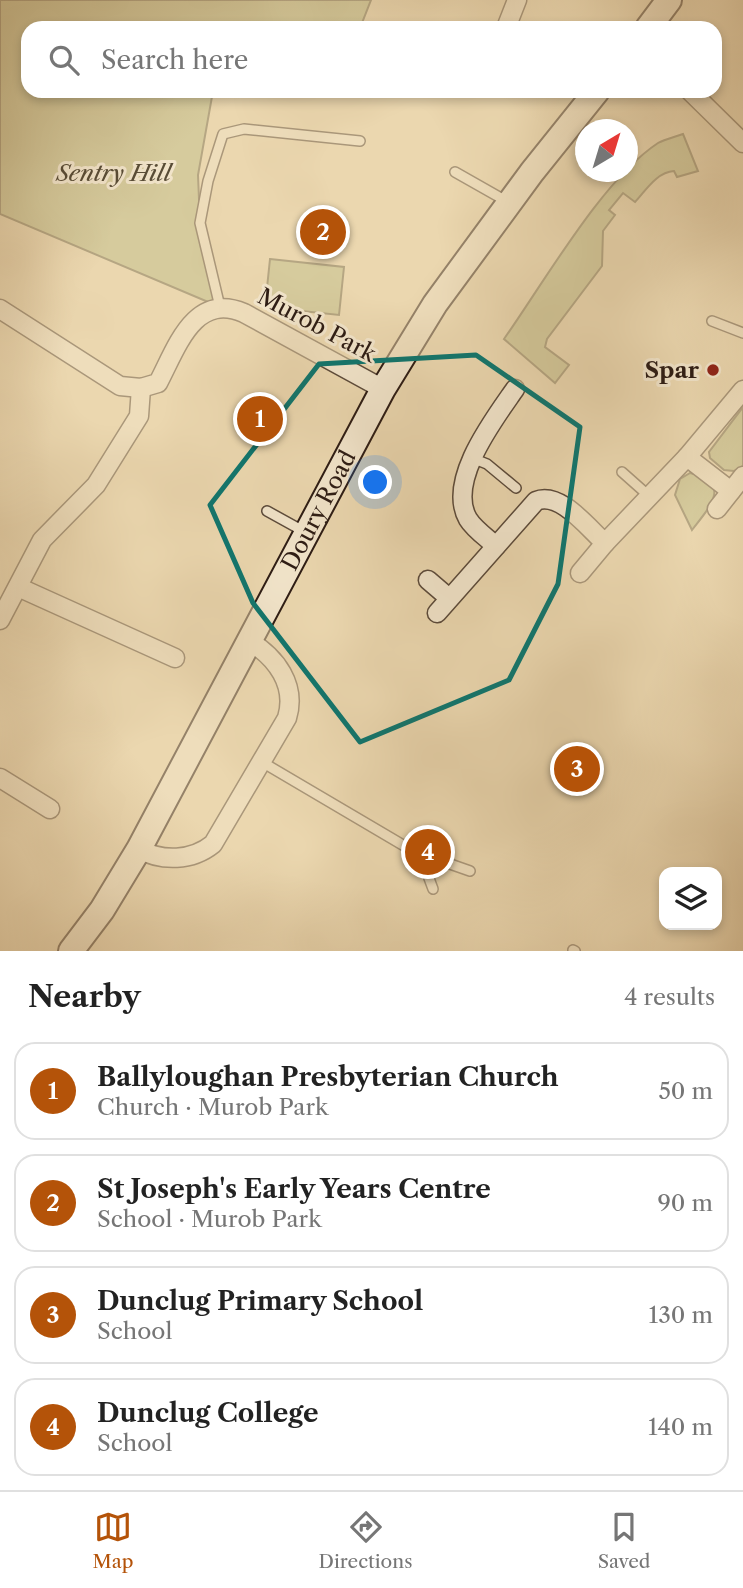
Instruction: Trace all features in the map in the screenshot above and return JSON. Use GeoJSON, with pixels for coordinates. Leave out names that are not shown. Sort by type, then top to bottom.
{"type":"FeatureCollection","features":[{"type":"Feature","properties":{"kind":"street"},"geometry":{"type":"LineString","coordinates":[[509,21],[517,0]]}},
{"type":"Feature","properties":{"kind":"street"},"geometry":{"type":"LineString","coordinates":[[653,21],[669,0]]}},
{"type":"Feature","properties":{"kind":"street","name":"Doury Road"},"geometry":{"type":"LineString","coordinates":[[71,951],[102,910],[139,849],[383,389],[435,304],[509,203],[592,98]]}},
{"type":"Feature","properties":{"kind":"street"},"geometry":{"type":"LineString","coordinates":[[697,98],[743,143]]}},
{"type":"Feature","properties":{"kind":"street","name":"Murob Park"},"geometry":{"type":"LineString","coordinates":[[141,388],[158,383],[188,329],[202,314],[220,307],[244,313],[383,389]]}},
{"type":"Feature","properties":{"kind":"street"},"geometry":{"type":"LineString","coordinates":[[0,309],[120,386],[141,388],[139,416],[96,485],[42,540],[0,620]]}},
{"type":"Feature","properties":{"kind":"street"},"geometry":{"type":"LineString","coordinates":[[496,546],[471,523],[464,510],[465,486],[472,458],[515,389]]}},
{"type":"Feature","properties":{"kind":"street"},"geometry":{"type":"LineString","coordinates":[[580,573],[605,542],[687,457],[743,390]]}},
{"type":"Feature","properties":{"kind":"street"},"geometry":{"type":"LineString","coordinates":[[687,457],[731,491]]}},
{"type":"Feature","properties":{"kind":"street"},"geometry":{"type":"LineString","coordinates":[[717,509],[743,475]]}},
{"type":"Feature","properties":{"kind":"street"},"geometry":{"type":"LineString","coordinates":[[437,613],[533,503],[545,498],[558,502],[605,542]]}},
{"type":"Feature","properties":{"kind":"street"},"geometry":{"type":"LineString","coordinates":[[428,580],[449,598]]}},
{"type":"Feature","properties":{"kind":"street"},"geometry":{"type":"LineString","coordinates":[[18,587],[175,658]]}},
{"type":"Feature","properties":{"kind":"street"},"geometry":{"type":"LineString","coordinates":[[139,849],[149,855],[171,858],[206,850],[223,831],[287,718],[289,695],[274,659],[249,641]]}},
{"type":"Feature","properties":{"kind":"street"},"geometry":{"type":"LineString","coordinates":[[0,778],[50,808]]}},
{"type":"Feature","properties":{"kind":"lane"},"geometry":{"type":"LineString","coordinates":[[220,307],[200,223],[208,181],[223,134],[244,129],[360,141]]}},
{"type":"Feature","properties":{"kind":"lane"},"geometry":{"type":"LineString","coordinates":[[455,172],[509,203]]}},
{"type":"Feature","properties":{"kind":"lane"},"geometry":{"type":"LineString","coordinates":[[712,321],[743,333]]}},
{"type":"Feature","properties":{"kind":"lane"},"geometry":{"type":"LineString","coordinates":[[472,458],[487,464],[516,488]]}},
{"type":"Feature","properties":{"kind":"lane"},"geometry":{"type":"LineString","coordinates":[[622,472],[649,496]]}},
{"type":"Feature","properties":{"kind":"lane"},"geometry":{"type":"LineString","coordinates":[[267,511],[306,532]]}},
{"type":"Feature","properties":{"kind":"lane"},"geometry":{"type":"LineString","coordinates":[[262,762],[413,850],[470,871]]}},
{"type":"Feature","properties":{"kind":"lane"},"geometry":{"type":"LineString","coordinates":[[413,850],[423,862],[433,889]]}},
{"type":"Feature","properties":{"kind":"highlighted area"},"geometry":{"type":"Polygon","coordinates":[[[476,355],[580,427],[558,584],[509,680],[360,742],[253,603],[210,505],[319,364],[476,355]]]}},
{"type":"Feature","properties":{"kind":"green space","name":"Sentry Hill"},"geometry":{"type":"Polygon","coordinates":[[[0,0],[371,0],[363,21],[21,21],[21,98],[212,98],[198,175],[200,223],[220,307],[0,214],[0,0]]]}},
{"type":"Feature","properties":{"kind":"green space"},"geometry":{"type":"Polygon","coordinates":[[[683,134],[698,171],[677,177],[674,171],[668,172],[652,182],[635,202],[623,193],[609,210],[615,215],[603,231],[602,266],[547,339],[545,347],[569,365],[555,383],[504,339],[595,206],[615,182],[638,182],[638,159],[667,139],[683,134]]]}},
{"type":"Feature","properties":{"kind":"green space"},"geometry":{"type":"Polygon","coordinates":[[[270,259],[344,267],[339,315],[265,307],[270,259]]]}},
{"type":"Feature","properties":{"kind":"green space"},"geometry":{"type":"Polygon","coordinates":[[[743,407],[743,466],[734,471],[724,470],[710,458],[709,452],[743,407]]]}},
{"type":"Feature","properties":{"kind":"green space"},"geometry":{"type":"Polygon","coordinates":[[[690,473],[703,477],[711,483],[714,490],[710,505],[692,530],[675,495],[680,479],[690,473]]]}},
{"type":"Feature","properties":{"kind":"place","name":"St Joseph's Early Years Centre"},"geometry":{"type":"Point","coordinates":[323,232]}},
{"type":"Feature","properties":{"kind":"place","name":"Spar"},"geometry":{"type":"Point","coordinates":[713,370]}},
{"type":"Feature","properties":{"kind":"place","name":"Ballyloughan Presbyterian Church"},"geometry":{"type":"Point","coordinates":[260,419]}},
{"type":"Feature","properties":{"kind":"place","name":"Dunclug Primary School"},"geometry":{"type":"Point","coordinates":[577,769]}},
{"type":"Feature","properties":{"kind":"place","name":"Dunclug College"},"geometry":{"type":"Point","coordinates":[428,852]}}]}
